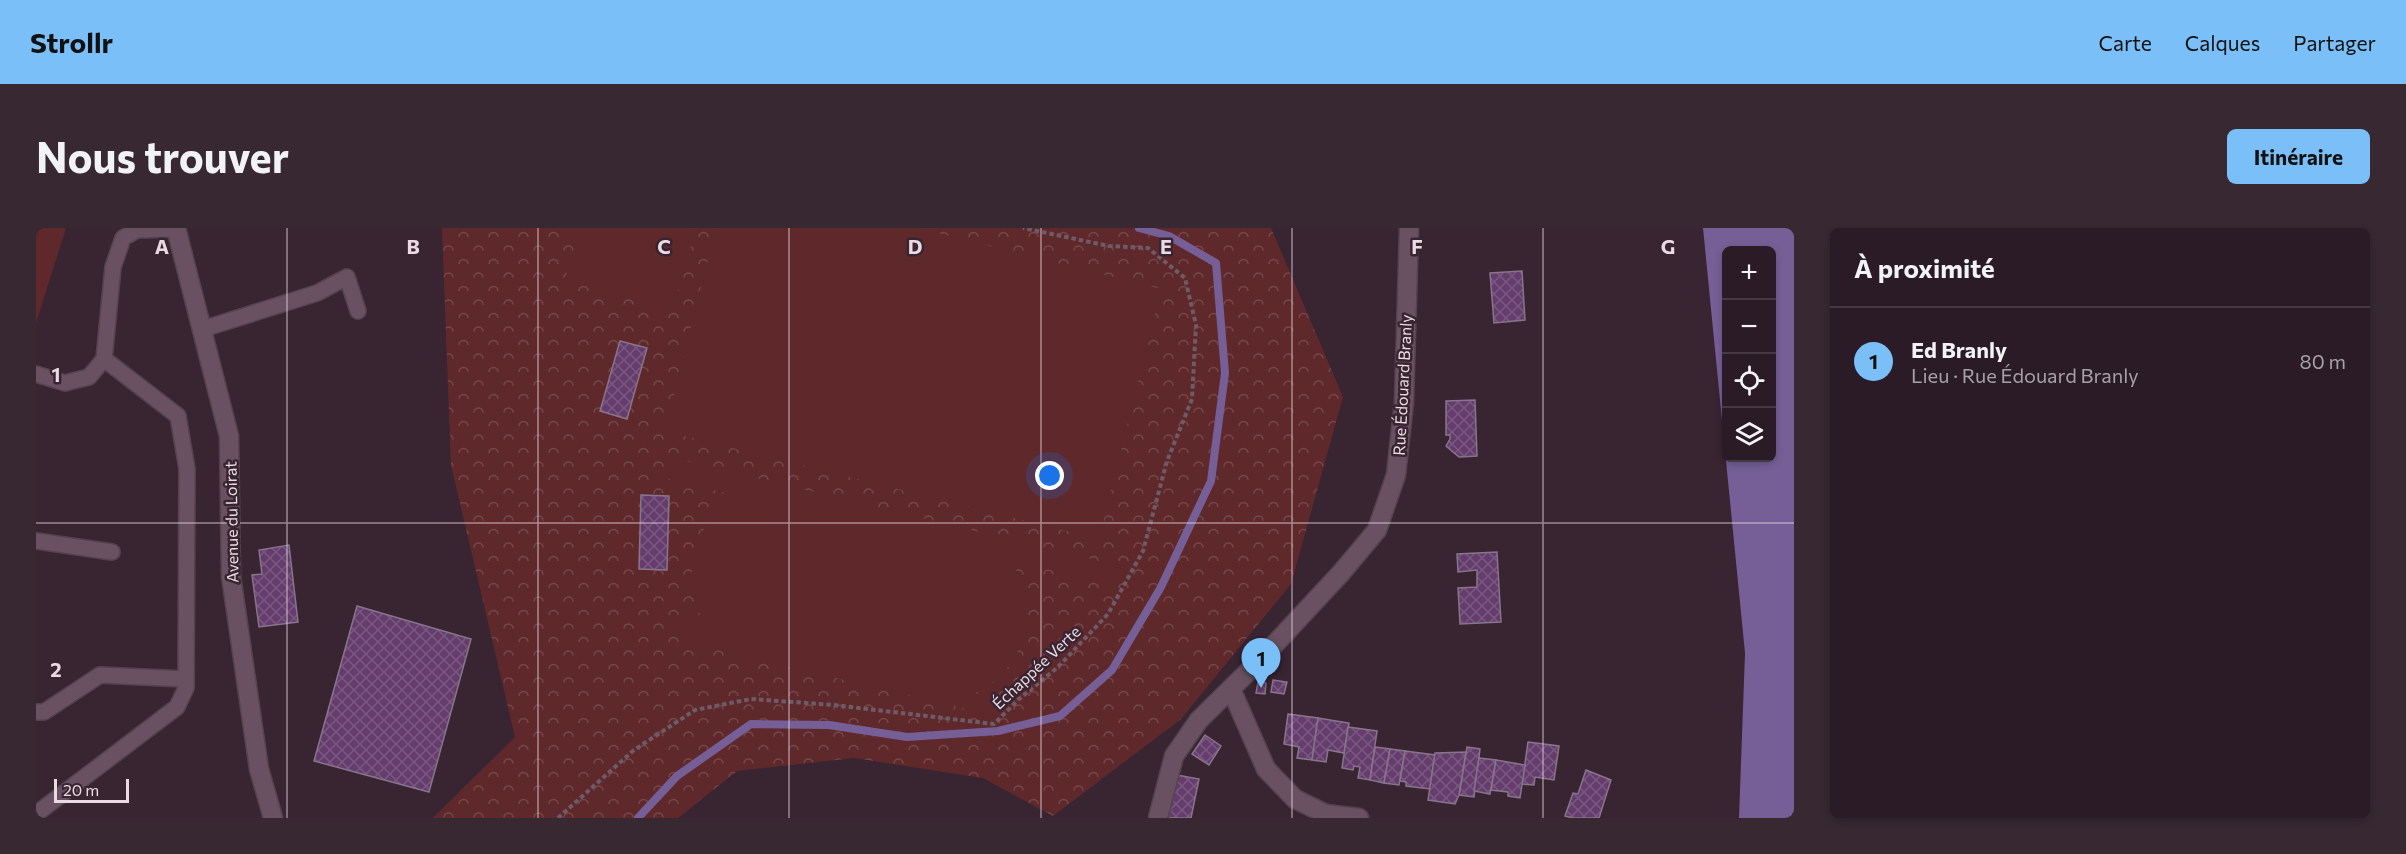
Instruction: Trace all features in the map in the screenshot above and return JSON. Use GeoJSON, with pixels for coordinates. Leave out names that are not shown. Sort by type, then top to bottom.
{"type":"FeatureCollection","features":[{"type":"Feature","properties":{"kind":"street","name":"Rue Édouard Branly"},"geometry":{"type":"LineString","coordinates":[[1158,818],[1174,756],[1199,720],[1333,582],[1377,530],[1396,475],[1402,423],[1409,228]]}},
{"type":"Feature","properties":{"kind":"street","name":"Avenue du Loirat"},"geometry":{"type":"LineString","coordinates":[[176,229],[229,436],[231,576],[259,769],[273,818]]}},
{"type":"Feature","properties":{"kind":"street"},"geometry":{"type":"LineString","coordinates":[[1231,689],[1266,769],[1295,799],[1330,816],[1359,818]]}},
{"type":"Feature","properties":{"kind":"lane"},"geometry":{"type":"LineString","coordinates":[[36,374],[65,383],[89,377],[104,359],[113,267],[123,238],[137,230],[176,229]]}},
{"type":"Feature","properties":{"kind":"lane"},"geometry":{"type":"LineString","coordinates":[[203,329],[317,293],[347,277],[358,311]]}},
{"type":"Feature","properties":{"kind":"lane"},"geometry":{"type":"LineString","coordinates":[[36,814],[177,707],[186,688],[187,469],[178,416],[104,359]]}},
{"type":"Feature","properties":{"kind":"lane"},"geometry":{"type":"LineString","coordinates":[[36,542],[112,552]]}},
{"type":"Feature","properties":{"kind":"lane"},"geometry":{"type":"LineString","coordinates":[[36,712],[44,712],[100,675],[185,679]]}},
{"type":"Feature","properties":{"kind":"path","name":"Échappée Verte"},"geometry":{"type":"LineString","coordinates":[[558,818],[634,750],[695,710],[751,699],[834,705],[994,724],[1017,700],[1058,667],[1108,614],[1143,551],[1167,461],[1192,399],[1196,325],[1185,278],[1148,248],[1109,246],[1023,228]]}},
{"type":"Feature","properties":{"kind":"green space"},"geometry":{"type":"Polygon","coordinates":[[[36,228],[66,228],[36,323],[36,228]]]}},
{"type":"Feature","properties":{"kind":"green space"},"geometry":{"type":"Polygon","coordinates":[[[442,228],[1271,228],[1343,397],[1291,584],[1181,719],[1053,816],[983,778],[854,758],[737,771],[678,818],[433,818],[515,737],[451,465],[442,228]]]}},
{"type":"Feature","properties":{"kind":"green space"},"geometry":{"type":"Polygon","coordinates":[[[580,228],[696,228],[672,311],[565,280],[580,228]]]}},
{"type":"Feature","properties":{"kind":"green space"},"geometry":{"type":"Polygon","coordinates":[[[716,228],[917,228],[1161,289],[1099,539],[665,431],[716,228]]]}},
{"type":"Feature","properties":{"kind":"green space"},"geometry":{"type":"Polygon","coordinates":[[[673,458],[1120,566],[1115,586],[1010,560],[1022,580],[1027,619],[1020,645],[1008,668],[975,693],[998,700],[993,715],[679,641],[684,621],[708,627],[697,609],[693,593],[694,554],[708,522],[739,496],[668,479],[673,458]]]}},
{"type":"Feature","properties":{"kind":"shaded area"},"geometry":{"type":"Polygon","coordinates":[[[1703,228],[1794,228],[1794,818],[1739,818],[1745,653],[1726,462],[1776,462],[1776,246],[1722,246],[1722,420],[1703,228]]]}},
{"type":"Feature","properties":{"kind":"building"},"geometry":{"type":"Polygon","coordinates":[[[1522,271],[1525,320],[1494,323],[1490,273],[1522,271]]]}},
{"type":"Feature","properties":{"kind":"building"},"geometry":{"type":"Polygon","coordinates":[[[620,341],[647,348],[627,419],[600,411],[620,341]]]}},
{"type":"Feature","properties":{"kind":"building"},"geometry":{"type":"Polygon","coordinates":[[[1475,400],[1477,456],[1459,457],[1446,446],[1450,435],[1446,435],[1446,401],[1475,400]]]}},
{"type":"Feature","properties":{"kind":"building"},"geometry":{"type":"Polygon","coordinates":[[[641,495],[669,496],[667,570],[639,569],[641,495]]]}},
{"type":"Feature","properties":{"kind":"building"},"geometry":{"type":"Polygon","coordinates":[[[289,545],[298,622],[259,627],[252,575],[262,574],[259,550],[289,545]]]}},
{"type":"Feature","properties":{"kind":"building"},"geometry":{"type":"Polygon","coordinates":[[[1497,552],[1501,622],[1460,624],[1458,588],[1477,587],[1477,570],[1458,572],[1457,554],[1497,552]]]}},
{"type":"Feature","properties":{"kind":"building"},"geometry":{"type":"Polygon","coordinates":[[[357,606],[471,639],[429,792],[314,761],[357,606]]]}},
{"type":"Feature","properties":{"kind":"building"},"geometry":{"type":"Polygon","coordinates":[[[1273,680],[1287,682],[1284,694],[1271,692],[1273,680]]]}},
{"type":"Feature","properties":{"kind":"building"},"geometry":{"type":"Polygon","coordinates":[[[1258,682],[1266,683],[1265,694],[1256,693],[1258,682]]]}},
{"type":"Feature","properties":{"kind":"building"},"geometry":{"type":"Polygon","coordinates":[[[1288,714],[1318,718],[1312,760],[1297,758],[1299,747],[1284,744],[1288,714]]]}},
{"type":"Feature","properties":{"kind":"building"},"geometry":{"type":"Polygon","coordinates":[[[1318,718],[1349,723],[1344,753],[1328,750],[1326,762],[1312,760],[1318,718]]]}},
{"type":"Feature","properties":{"kind":"building"},"geometry":{"type":"Polygon","coordinates":[[[1348,727],[1377,731],[1370,780],[1358,778],[1360,767],[1354,766],[1353,770],[1342,768],[1348,727]]]}},
{"type":"Feature","properties":{"kind":"building"},"geometry":{"type":"Polygon","coordinates":[[[1205,735],[1221,746],[1209,765],[1192,754],[1205,735]]]}},
{"type":"Feature","properties":{"kind":"building"},"geometry":{"type":"Polygon","coordinates":[[[1528,742],[1559,746],[1554,780],[1535,777],[1534,785],[1522,784],[1528,742]]]}},
{"type":"Feature","properties":{"kind":"building"},"geometry":{"type":"Polygon","coordinates":[[[1375,747],[1390,749],[1384,783],[1370,780],[1375,747]]]}},
{"type":"Feature","properties":{"kind":"building"},"geometry":{"type":"Polygon","coordinates":[[[1467,747],[1480,749],[1474,797],[1459,795],[1467,747]]]}},
{"type":"Feature","properties":{"kind":"building"},"geometry":{"type":"Polygon","coordinates":[[[1390,749],[1405,751],[1399,785],[1384,783],[1390,749]]]}},
{"type":"Feature","properties":{"kind":"building"},"geometry":{"type":"Polygon","coordinates":[[[1405,751],[1435,755],[1430,789],[1406,786],[1406,782],[1400,781],[1405,751]]]}},
{"type":"Feature","properties":{"kind":"building"},"geometry":{"type":"Polygon","coordinates":[[[1466,752],[1459,795],[1455,804],[1428,800],[1435,753],[1466,752]]]}},
{"type":"Feature","properties":{"kind":"building"},"geometry":{"type":"Polygon","coordinates":[[[1479,758],[1496,760],[1490,794],[1474,791],[1479,758]]]}},
{"type":"Feature","properties":{"kind":"building"},"geometry":{"type":"Polygon","coordinates":[[[1496,760],[1525,765],[1520,798],[1508,796],[1508,792],[1491,790],[1496,760]]]}},
{"type":"Feature","properties":{"kind":"building"},"geometry":{"type":"Polygon","coordinates":[[[1586,770],[1611,780],[1599,818],[1565,816],[1573,793],[1578,794],[1586,770]]]}},
{"type":"Feature","properties":{"kind":"building"},"geometry":{"type":"Polygon","coordinates":[[[1177,775],[1199,779],[1191,818],[1168,818],[1177,775]]]}},
{"type":"Feature","properties":{"kind":"waterway"},"geometry":{"type":"LineString","coordinates":[[638,818],[677,776],[751,724],[829,725],[907,737],[998,731],[1060,716],[1112,670],[1161,587],[1211,481],[1225,373],[1216,263],[1169,236],[1139,228]]}},
{"type":"Feature","properties":{"kind":"place","name":"Ed Branly"},"geometry":{"type":"Point","coordinates":[1261,688]}}]}
